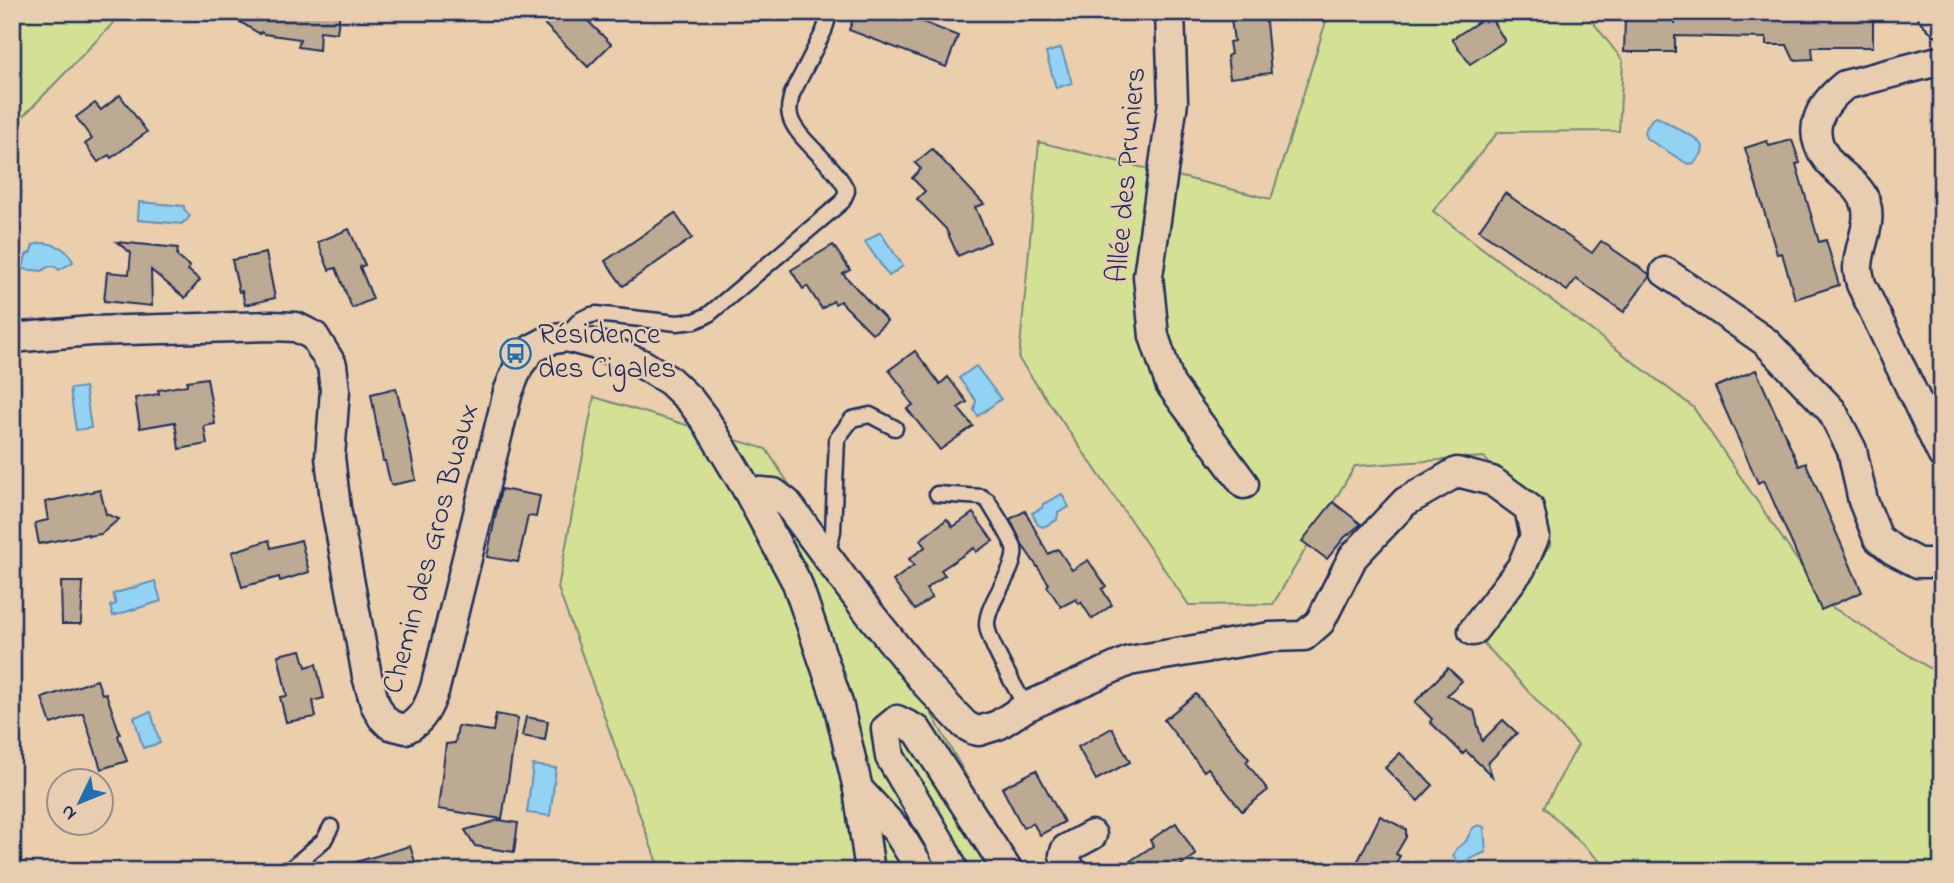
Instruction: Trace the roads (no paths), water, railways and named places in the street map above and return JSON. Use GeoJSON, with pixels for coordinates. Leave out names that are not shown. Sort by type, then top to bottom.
{"type":"FeatureCollection","features":[{"type":"Feature","properties":{"kind":"street","name":"Allée des Pruniers"},"geometry":{"type":"LineString","coordinates":[[1170,12],[1173,102],[1148,276],[1154,335],[1170,384],[1244,484]]}},
{"type":"Feature","properties":{"kind":"street"},"geometry":{"type":"LineString","coordinates":[[1932,12],[1942,22]]}},
{"type":"Feature","properties":{"kind":"street"},"geometry":{"type":"LineString","coordinates":[[1942,60],[1844,85],[1822,109],[1817,120],[1816,133],[1828,160],[1860,190],[1866,201],[1868,215],[1858,266],[1861,284],[1942,454]]}},
{"type":"Feature","properties":{"kind":"street"},"geometry":{"type":"LineString","coordinates":[[1665,272],[1766,342],[1832,411],[1852,450],[1863,501],[1878,538],[1893,550],[1918,563],[1937,563],[1942,560]]}},
{"type":"Feature","properties":{"kind":"street","name":"Chemin des Gros Buaux"},"geometry":{"type":"LineString","coordinates":[[12,338],[91,331],[272,326],[296,327],[314,335],[332,365],[335,390],[330,457],[336,508],[366,676],[382,717],[390,725],[406,729],[414,725],[430,705],[508,393],[519,365],[541,344],[567,337]]}},
{"type":"Feature","properties":{"kind":"street"},"geometry":{"type":"LineString","coordinates":[[567,337],[632,359],[670,381],[690,400],[706,421],[747,491],[797,583],[838,703],[858,789],[870,871]]}},
{"type":"Feature","properties":{"kind":"street"},"geometry":{"type":"LineString","coordinates":[[747,491],[766,491],[781,497],[926,684],[965,725],[974,730],[985,730],[1026,707],[1129,661],[1270,637],[1304,636],[1320,622],[1353,557],[1362,547],[1405,502],[1457,472],[1492,481],[1529,508],[1535,536],[1521,568],[1473,631]]}},
{"type":"Feature","properties":{"kind":"street"},"geometry":{"type":"LineString","coordinates":[[954,871],[890,757],[886,729],[897,720],[916,730],[1008,871]]}},
{"type":"Feature","properties":{"kind":"street"},"geometry":{"type":"LineString","coordinates":[[858,789],[897,831],[922,871]]}},
{"type":"Feature","properties":{"kind":"street"},"geometry":{"type":"LineString","coordinates":[[1071,871],[1064,855],[1066,849],[1092,835]]}},
{"type":"Feature","properties":{"kind":"lane"},"geometry":{"type":"LineString","coordinates":[[567,337],[579,320],[597,314],[677,323],[695,321],[708,315],[842,202],[847,191],[841,178],[790,119],[789,105],[824,31],[830,12]]}},
{"type":"Feature","properties":{"kind":"lane"},"geometry":{"type":"LineString","coordinates":[[827,558],[833,531],[837,439],[852,419],[870,415],[895,428]]}},
{"type":"Feature","properties":{"kind":"lane"},"geometry":{"type":"LineString","coordinates":[[937,494],[982,497],[988,501],[1014,547],[1014,558],[989,614],[987,626],[1026,707]]}},
{"type":"Feature","properties":{"kind":"lane"},"geometry":{"type":"LineString","coordinates":[[288,871],[324,840],[331,827]]}},
{"type":"Feature","properties":{"kind":"water"},"geometry":{"type":"Polygon","coordinates":[[[1061,48],[1072,83],[1056,88],[1046,53],[1061,48]]]}},
{"type":"Feature","properties":{"kind":"water"},"geometry":{"type":"Polygon","coordinates":[[[1657,117],[1695,138],[1703,146],[1702,153],[1694,163],[1688,164],[1646,138],[1644,132],[1652,119],[1657,117]]]}},
{"type":"Feature","properties":{"kind":"water"},"geometry":{"type":"Polygon","coordinates":[[[139,202],[184,206],[190,216],[182,224],[138,220],[139,202]]]}},
{"type":"Feature","properties":{"kind":"water"},"geometry":{"type":"Polygon","coordinates":[[[880,232],[903,266],[889,276],[865,242],[880,232]]]}},
{"type":"Feature","properties":{"kind":"water"},"geometry":{"type":"Polygon","coordinates":[[[40,243],[60,247],[73,262],[59,270],[53,266],[42,271],[23,269],[26,255],[31,252],[33,245],[40,243]]]}},
{"type":"Feature","properties":{"kind":"water"},"geometry":{"type":"Polygon","coordinates":[[[976,366],[1001,399],[978,416],[974,410],[976,401],[959,378],[976,366]]]}},
{"type":"Feature","properties":{"kind":"water"},"geometry":{"type":"Polygon","coordinates":[[[85,387],[91,428],[76,430],[70,389],[85,387]]]}},
{"type":"Feature","properties":{"kind":"water"},"geometry":{"type":"Polygon","coordinates":[[[1062,494],[1069,507],[1058,513],[1057,520],[1043,527],[1038,525],[1032,513],[1062,494]]]}},
{"type":"Feature","properties":{"kind":"water"},"geometry":{"type":"Polygon","coordinates":[[[155,581],[161,601],[113,616],[110,606],[116,604],[113,594],[155,581]]]}},
{"type":"Feature","properties":{"kind":"water"},"geometry":{"type":"Polygon","coordinates":[[[151,712],[160,743],[143,748],[134,717],[151,712]]]}},
{"type":"Feature","properties":{"kind":"water"},"geometry":{"type":"Polygon","coordinates":[[[533,765],[556,768],[550,816],[527,813],[533,765]]]}},
{"type":"Feature","properties":{"kind":"water"},"geometry":{"type":"Polygon","coordinates":[[[1478,825],[1484,827],[1486,852],[1465,861],[1458,861],[1453,856],[1456,849],[1478,825]]]}},
{"type":"Feature","properties":{"kind":"place","name":"Résidence des Cigales"},"geometry":{"type":"Point","coordinates":[515,353]}}]}
